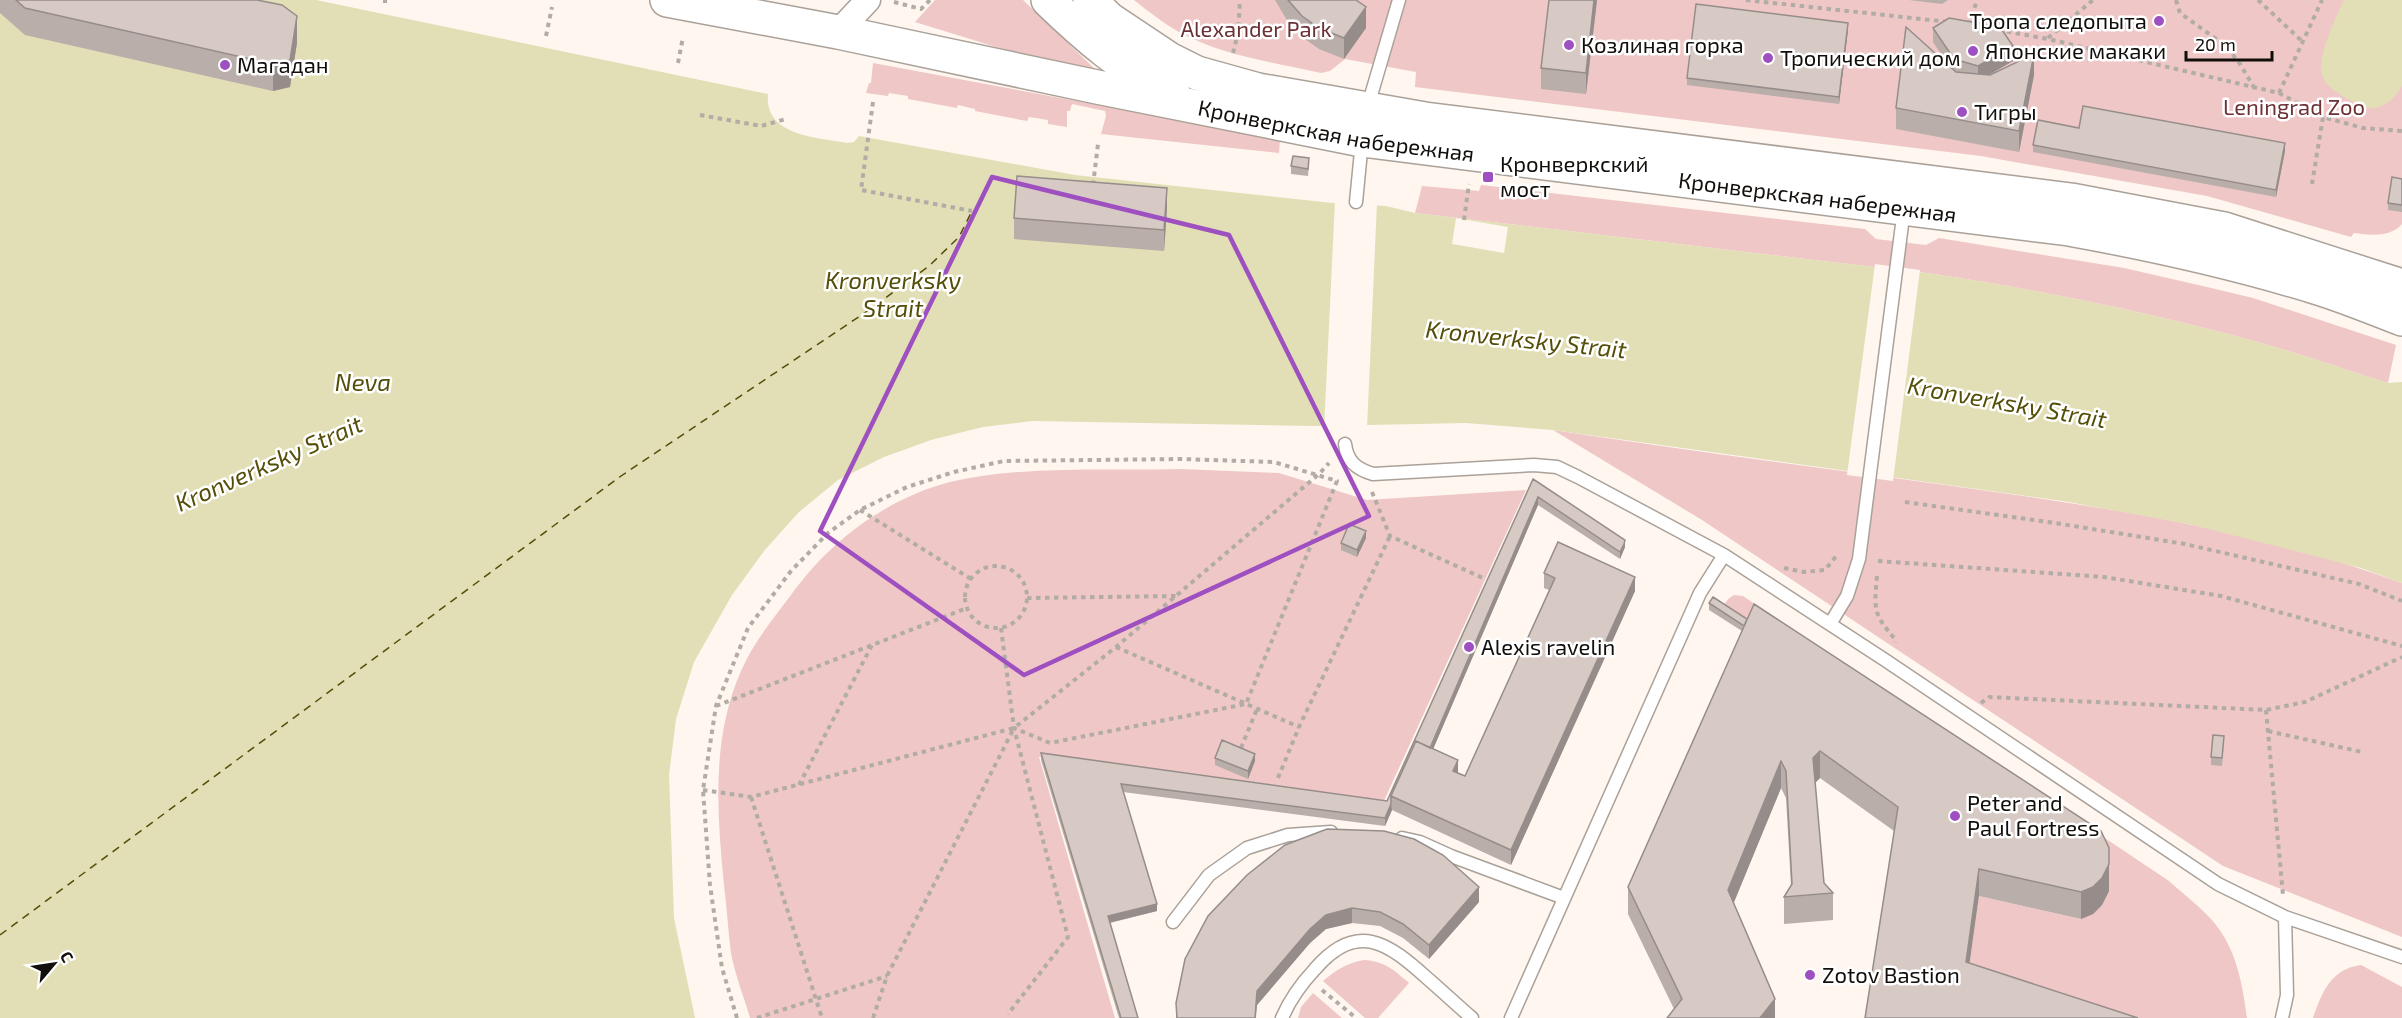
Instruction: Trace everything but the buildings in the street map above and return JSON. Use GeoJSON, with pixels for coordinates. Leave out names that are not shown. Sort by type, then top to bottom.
{"type":"FeatureCollection","features":[{"type":"Feature","properties":{"kind":"main road","name":"Кронверкская набережная"},"geometry":{"type":"LineString","coordinates":[[667,0],[838,32],[1199,108],[1364,125],[1906,193],[2071,200],[2224,229],[2402,286]]}},
{"type":"Feature","properties":{"kind":"main road"},"geometry":{"type":"LineString","coordinates":[[1048,0],[1089,39],[1154,85],[1199,108]]}},
{"type":"Feature","properties":{"kind":"main road","name":"Кронверкская набережная"},"geometry":{"type":"LineString","coordinates":[[1090,0],[1109,19],[1169,59],[1197,73],[1258,90],[1364,125]]}},
{"type":"Feature","properties":{"kind":"main road","name":"Кронверкская набережная"},"geometry":{"type":"LineString","coordinates":[[1906,193],[2216,259],[2317,288],[2402,319]]}},
{"type":"Feature","properties":{"kind":"street"},"geometry":{"type":"LineString","coordinates":[[838,32],[880,1]]}},
{"type":"Feature","properties":{"kind":"lane"},"geometry":{"type":"LineString","coordinates":[[1356,202],[1364,125],[1399,0]]}},
{"type":"Feature","properties":{"kind":"lane"},"geometry":{"type":"LineString","coordinates":[[1830,624],[1846,596],[1859,559],[1906,193]]}},
{"type":"Feature","properties":{"kind":"lane"},"geometry":{"type":"LineString","coordinates":[[1344,444],[1346,454],[1352,463],[1363,471],[1373,474],[1534,465],[1557,467],[1724,555],[2218,884],[2285,917],[2402,957]]}},
{"type":"Feature","properties":{"kind":"lane"},"geometry":{"type":"LineString","coordinates":[[1511,1018],[1700,593],[1724,555]]}},
{"type":"Feature","properties":{"kind":"lane"},"geometry":{"type":"LineString","coordinates":[[1173,922],[1209,875],[1247,849],[1288,835],[1342,833]]}},
{"type":"Feature","properties":{"kind":"lane"},"geometry":{"type":"LineString","coordinates":[[1393,837],[1420,842],[1451,856],[1564,898]]}},
{"type":"Feature","properties":{"kind":"lane"},"geometry":{"type":"LineString","coordinates":[[2282,1018],[2287,995],[2285,917]]}},
{"type":"Feature","properties":{"kind":"lane"},"geometry":{"type":"LineString","coordinates":[[1282,1018],[1290,999],[1324,958],[1340,946],[1356,941],[1375,942],[1395,950],[1472,1018]]}},
{"type":"Feature","properties":{"kind":"path"},"geometry":{"type":"LineString","coordinates":[[880,1],[921,9],[930,0]]}},
{"type":"Feature","properties":{"kind":"path"},"geometry":{"type":"LineString","coordinates":[[1232,60],[1238,33],[1240,0]]}},
{"type":"Feature","properties":{"kind":"path"},"geometry":{"type":"LineString","coordinates":[[1746,0],[1980,27]]}},
{"type":"Feature","properties":{"kind":"path"},"geometry":{"type":"LineString","coordinates":[[1969,25],[1977,0]]}},
{"type":"Feature","properties":{"kind":"path"},"geometry":{"type":"LineString","coordinates":[[2048,39],[2093,0]]}},
{"type":"Feature","properties":{"kind":"path"},"geometry":{"type":"LineString","coordinates":[[2176,0],[2180,13],[2226,46],[2240,63],[2255,89]]}},
{"type":"Feature","properties":{"kind":"path"},"geometry":{"type":"LineString","coordinates":[[2258,0],[2303,42]]}},
{"type":"Feature","properties":{"kind":"path"},"geometry":{"type":"LineString","coordinates":[[2279,93],[2322,0]]}},
{"type":"Feature","properties":{"kind":"path"},"geometry":{"type":"LineString","coordinates":[[546,36],[552,7]]}},
{"type":"Feature","properties":{"kind":"path"},"geometry":{"type":"LineString","coordinates":[[1992,29],[2048,39],[2279,93],[2323,117],[2363,128],[2402,131]]}},
{"type":"Feature","properties":{"kind":"path"},"geometry":{"type":"LineString","coordinates":[[678,63],[683,37]]}},
{"type":"Feature","properties":{"kind":"path"},"geometry":{"type":"LineString","coordinates":[[873,102],[861,190],[972,211]]}},
{"type":"Feature","properties":{"kind":"path"},"geometry":{"type":"LineString","coordinates":[[700,115],[761,126],[786,119]]}},
{"type":"Feature","properties":{"kind":"path"},"geometry":{"type":"LineString","coordinates":[[2312,184],[2323,117]]}},
{"type":"Feature","properties":{"kind":"path"},"geometry":{"type":"LineString","coordinates":[[1093,191],[1098,144]]}},
{"type":"Feature","properties":{"kind":"path"},"geometry":{"type":"LineString","coordinates":[[1464,220],[1469,187]]}},
{"type":"Feature","properties":{"kind":"path"},"geometry":{"type":"LineString","coordinates":[[737,1018],[722,968],[710,885],[703,790],[716,706],[748,628],[791,571],[828,533],[860,510],[907,487],[954,472],[1004,461],[1180,459],[1274,462],[1337,481],[1246,704]]}},
{"type":"Feature","properties":{"kind":"path"},"geometry":{"type":"LineString","coordinates":[[703,790],[751,797],[1014,728],[1116,647],[1329,463]]}},
{"type":"Feature","properties":{"kind":"path"},"geometry":{"type":"LineString","coordinates":[[1372,495],[1390,536],[1483,578]]}},
{"type":"Feature","properties":{"kind":"path"},"geometry":{"type":"LineString","coordinates":[[1905,502],[2185,544],[2359,584],[2402,601]]}},
{"type":"Feature","properties":{"kind":"path"},"geometry":{"type":"LineString","coordinates":[[860,510],[971,579]]}},
{"type":"Feature","properties":{"kind":"path"},"geometry":{"type":"LineString","coordinates":[[1278,778],[1299,727],[1390,536]]}},
{"type":"Feature","properties":{"kind":"path"},"geometry":{"type":"LineString","coordinates":[[1780,567],[1804,572],[1825,570],[1841,550]]}},
{"type":"Feature","properties":{"kind":"path"},"geometry":{"type":"LineString","coordinates":[[1879,551],[1875,601],[1879,621],[1896,640]]}},
{"type":"Feature","properties":{"kind":"path"},"geometry":{"type":"LineString","coordinates":[[1878,561],[2104,578],[2221,596],[2402,646]]}},
{"type":"Feature","properties":{"kind":"path"},"geometry":{"type":"LineString","coordinates":[[987,568],[1006,568],[1021,580],[1027,598],[1019,618],[1001,628],[980,624],[972,618],[967,608],[966,588],[971,579],[987,568]]}},
{"type":"Feature","properties":{"kind":"path"},"geometry":{"type":"LineString","coordinates":[[1027,598],[1176,596]]}},
{"type":"Feature","properties":{"kind":"path"},"geometry":{"type":"LineString","coordinates":[[716,706],[967,608]]}},
{"type":"Feature","properties":{"kind":"path"},"geometry":{"type":"LineString","coordinates":[[1001,628],[1014,728],[1068,937],[1008,1014]]}},
{"type":"Feature","properties":{"kind":"path"},"geometry":{"type":"LineString","coordinates":[[799,786],[873,644]]}},
{"type":"Feature","properties":{"kind":"path"},"geometry":{"type":"LineString","coordinates":[[1116,647],[1299,727]]}},
{"type":"Feature","properties":{"kind":"path"},"geometry":{"type":"LineString","coordinates":[[1982,702],[1989,697],[2266,710],[2305,702],[2402,657]]}},
{"type":"Feature","properties":{"kind":"path"},"geometry":{"type":"LineString","coordinates":[[1014,728],[1050,742],[1246,704]]}},
{"type":"Feature","properties":{"kind":"path"},"geometry":{"type":"LineString","coordinates":[[1241,748],[1257,709]]}},
{"type":"Feature","properties":{"kind":"path"},"geometry":{"type":"LineString","coordinates":[[2266,710],[2282,881]]}},
{"type":"Feature","properties":{"kind":"path"},"geometry":{"type":"LineString","coordinates":[[873,1018],[887,976],[1014,728]]}},
{"type":"Feature","properties":{"kind":"path"},"geometry":{"type":"LineString","coordinates":[[2268,731],[2362,752]]}},
{"type":"Feature","properties":{"kind":"path"},"geometry":{"type":"LineString","coordinates":[[751,797],[822,1018]]}},
{"type":"Feature","properties":{"kind":"path"},"geometry":{"type":"LineString","coordinates":[[758,1018],[887,976]]}},
{"type":"Feature","properties":{"kind":"path"},"geometry":{"type":"LineString","coordinates":[[1307,978],[1356,1018]]}},
{"type":"Feature","properties":{"kind":"highlighted area"},"geometry":{"type":"Polygon","coordinates":[[[992,177],[1229,235],[1369,516],[1024,675],[820,531],[992,177]]]}},
{"type":"Feature","properties":{"kind":"green space"},"geometry":{"type":"Polygon","coordinates":[[[935,0],[1023,0],[1098,72],[1094,77],[915,22],[935,0]]]}},
{"type":"Feature","properties":{"kind":"green space","name":"Leningrad Zoo"},"geometry":{"type":"Polygon","coordinates":[[[1134,0],[2402,0],[2402,224],[2386,234],[2354,233],[2351,237],[2207,196],[1981,156],[1415,87],[1416,72],[1345,59],[1330,71],[1321,73],[1213,47],[1173,28],[1134,0]]]}},
{"type":"Feature","properties":{"kind":"green space"},"geometry":{"type":"Polygon","coordinates":[[[873,63],[1280,139],[1279,153],[1101,134],[1106,116],[1105,111],[1072,104],[1070,111],[1067,111],[1067,127],[1048,124],[1048,120],[1029,117],[1027,121],[975,111],[975,109],[958,105],[957,108],[908,99],[908,96],[866,93],[871,83],[873,63]]]}},
{"type":"Feature","properties":{"kind":"green space"},"geometry":{"type":"Polygon","coordinates":[[[1481,185],[1865,229],[1876,239],[1926,245],[1939,238],[2124,268],[2253,298],[2396,345],[2388,383],[2293,352],[2221,332],[2140,312],[2017,288],[1934,274],[1415,213],[1422,186],[1479,191],[1481,185]]]}},
{"type":"Feature","properties":{"kind":"green space"},"geometry":{"type":"Polygon","coordinates":[[[1553,430],[2119,511],[2290,548],[2402,583],[2402,937],[2223,866],[1702,520],[1553,430]]]}},
{"type":"Feature","properties":{"kind":"green space"},"geometry":{"type":"Polygon","coordinates":[[[1180,469],[1279,473],[1367,500],[1526,490],[1382,805],[1039,757],[1115,1018],[750,1018],[730,945],[719,831],[721,750],[731,697],[741,671],[764,631],[806,576],[841,540],[881,511],[903,499],[950,482],[1035,471],[1180,469]]]}},
{"type":"Feature","properties":{"kind":"green space"},"geometry":{"type":"Polygon","coordinates":[[[1734,595],[1743,596],[2169,881],[2220,930],[2232,953],[2240,978],[2247,1018],[2055,1018],[1966,989],[1979,896],[2081,919],[2094,910],[2105,897],[2109,875],[1721,610],[1728,599],[1734,595]]]}},
{"type":"Feature","properties":{"kind":"green space"},"geometry":{"type":"Polygon","coordinates":[[[1364,960],[1383,964],[1409,983],[1378,1018],[1365,1018],[1323,981],[1342,968],[1364,960]]]}},
{"type":"Feature","properties":{"kind":"green space"},"geometry":{"type":"Polygon","coordinates":[[[2361,965],[2402,987],[2402,1018],[2313,1018],[2329,983],[2342,971],[2361,965]]]}},
{"type":"Feature","properties":{"kind":"green space"},"geometry":{"type":"Polygon","coordinates":[[[1313,993],[1342,1018],[1298,1018],[1301,1007],[1313,993]]]}},
{"type":"Feature","properties":{"kind":"water","name":"Neva"},"geometry":{"type":"Polygon","coordinates":[[[0,0],[316,0],[768,94],[769,108],[774,119],[795,132],[821,139],[847,143],[854,142],[859,136],[1075,175],[1332,203],[1386,206],[1415,213],[1934,274],[2058,295],[2140,312],[2277,348],[2388,383],[2402,382],[2402,583],[2361,568],[2193,525],[2063,501],[1553,430],[1466,423],[1318,426],[1032,421],[983,427],[931,440],[884,457],[838,480],[799,512],[764,551],[732,595],[694,662],[676,719],[669,775],[674,918],[695,1018],[0,1018],[0,0]]]}},
{"type":"Feature","properties":{"kind":"water"},"geometry":{"type":"Polygon","coordinates":[[[2344,0],[2402,0],[2402,86],[2393,98],[2379,107],[2369,108],[2349,100],[2329,86],[2322,75],[2321,67],[2325,47],[2344,0]]]}},
{"type":"Feature","properties":{"kind":"pier"},"geometry":{"type":"Polygon","coordinates":[[[1335,201],[1377,203],[1367,429],[1324,429],[1335,201]]]}},
{"type":"Feature","properties":{"kind":"pier"},"geometry":{"type":"Polygon","coordinates":[[[1456,218],[1508,227],[1504,253],[1452,244],[1456,218]]]}},
{"type":"Feature","properties":{"kind":"pier"},"geometry":{"type":"Polygon","coordinates":[[[1875,264],[1920,270],[1893,481],[1847,475],[1875,264]]]}},
{"type":"Feature","properties":{"kind":"ferry route"},"geometry":{"type":"LineString","coordinates":[[0,935],[621,476],[869,310],[929,266],[959,237],[972,211]]}},
{"type":"Feature","properties":{"kind":"place","name":"Тропа следопыта"},"geometry":{"type":"Point","coordinates":[2159,21]}},
{"type":"Feature","properties":{"kind":"place","name":"Козлиная горка"},"geometry":{"type":"Point","coordinates":[1569,45]}},
{"type":"Feature","properties":{"kind":"place","name":"Японские макаки"},"geometry":{"type":"Point","coordinates":[1973,51]}},
{"type":"Feature","properties":{"kind":"place","name":"Тропический дом"},"geometry":{"type":"Point","coordinates":[1768,58]}},
{"type":"Feature","properties":{"kind":"place","name":"Магадан"},"geometry":{"type":"Point","coordinates":[225,65]}},
{"type":"Feature","properties":{"kind":"place","name":"Тигры"},"geometry":{"type":"Point","coordinates":[1962,112]}},
{"type":"Feature","properties":{"kind":"place","name":"Кронверкский мост"},"geometry":{"type":"Point","coordinates":[1488,177]}},
{"type":"Feature","properties":{"kind":"place","name":"Alexis ravelin"},"geometry":{"type":"Point","coordinates":[1469,647]}},
{"type":"Feature","properties":{"kind":"place","name":"Peter and Paul Fortress"},"geometry":{"type":"Point","coordinates":[1955,816]}},
{"type":"Feature","properties":{"kind":"place","name":"Zotov Bastion"},"geometry":{"type":"Point","coordinates":[1810,975]}},
{"type":"Feature","properties":{"kind":"park label","name":"Alexander Park"},"geometry":{"type":"Point","coordinates":[1256,29]}},
{"type":"Feature","properties":{"kind":"water label","name":"Kronverksky Strait"},"geometry":{"type":"Point","coordinates":[893,295]}},
{"type":"Feature","properties":{"kind":"water label","name":"Kronverksky Strait"},"geometry":{"type":"Point","coordinates":[1526,340]}},
{"type":"Feature","properties":{"kind":"water label","name":"Kronverksky Strait"},"geometry":{"type":"Point","coordinates":[2007,403]}},
{"type":"Feature","properties":{"kind":"water label","name":"Kronverksky Strait"},"geometry":{"type":"Point","coordinates":[269,464]}}]}
